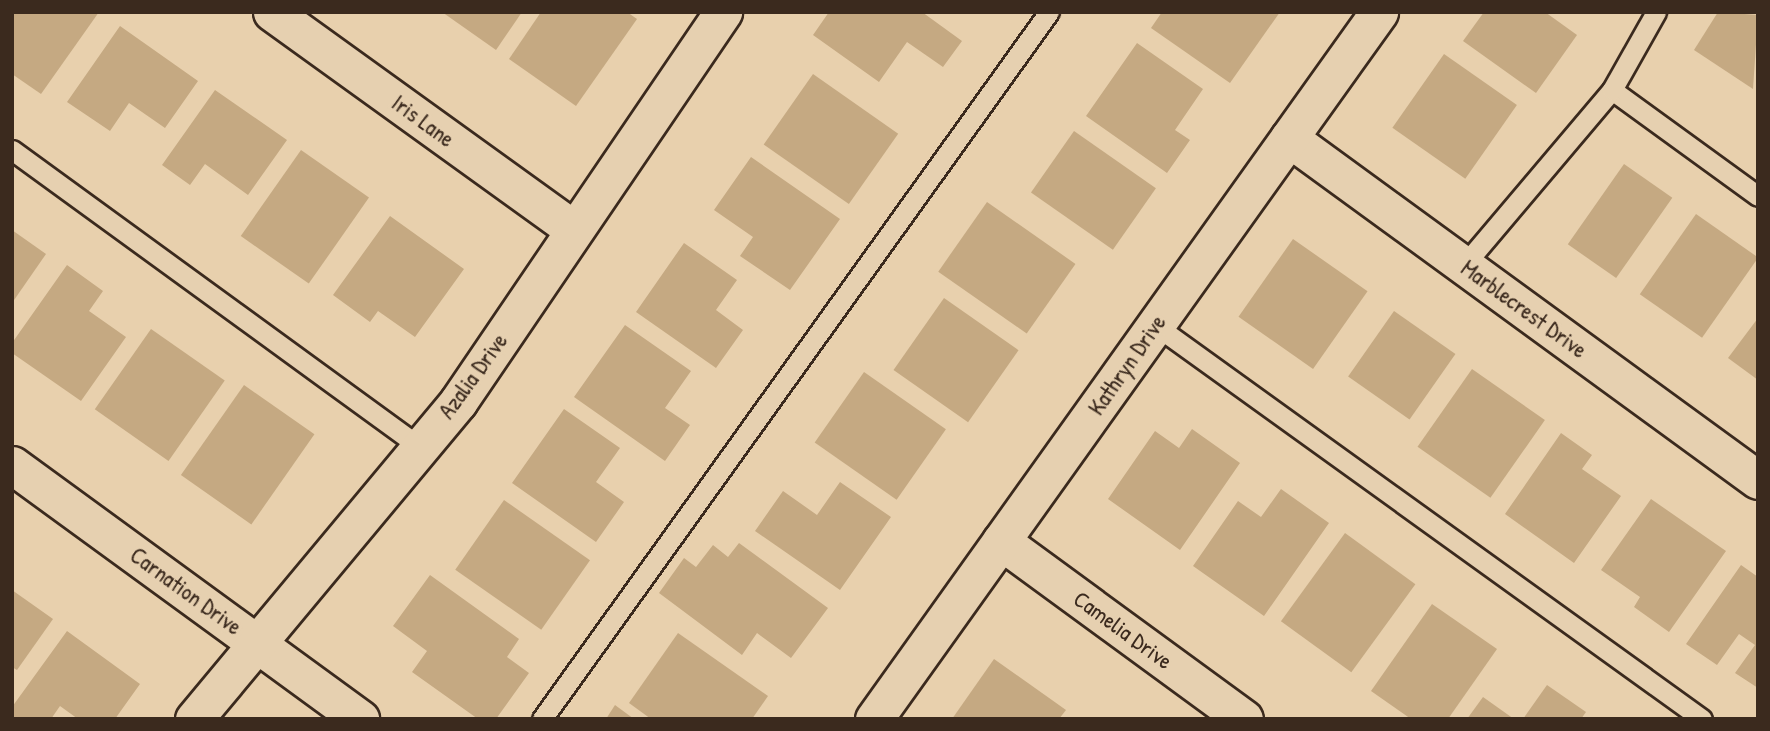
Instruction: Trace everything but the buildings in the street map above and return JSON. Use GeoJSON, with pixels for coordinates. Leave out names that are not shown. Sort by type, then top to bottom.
{"type":"FeatureCollection","features":[{"type":"Feature","properties":{"kind":"street","name":"Iris Lane"},"geometry":{"type":"LineString","coordinates":[[272,12],[574,230]]}},
{"type":"Feature","properties":{"kind":"street","name":"Kathryn Drive"},"geometry":{"type":"LineString","coordinates":[[874,719],[1379,12]]}},
{"type":"Feature","properties":{"kind":"street","name":"Azalia Drive"},"geometry":{"type":"LineString","coordinates":[[194,719],[254,641],[420,447],[574,230],[722,13]]}},
{"type":"Feature","properties":{"kind":"street","name":"Marblecrest Drive"},"geometry":{"type":"LineString","coordinates":[[1289,138],[1758,480]]}},
{"type":"Feature","properties":{"kind":"street","name":"Carnation Drive"},"geometry":{"type":"LineString","coordinates":[[12,465],[360,719]]}},
{"type":"Feature","properties":{"kind":"street","name":"Camelia Drive"},"geometry":{"type":"LineString","coordinates":[[1001,541],[1244,719]]}},
{"type":"Feature","properties":{"kind":"lane"},"geometry":{"type":"LineString","coordinates":[[542,719],[1049,12]]}},
{"type":"Feature","properties":{"kind":"lane"},"geometry":{"type":"LineString","coordinates":[[1464,265],[1612,90],[1656,12]]}},
{"type":"Feature","properties":{"kind":"lane"},"geometry":{"type":"LineString","coordinates":[[1612,90],[1758,196]]}},
{"type":"Feature","properties":{"kind":"lane"},"geometry":{"type":"LineString","coordinates":[[12,150],[420,447]]}},
{"type":"Feature","properties":{"kind":"lane"},"geometry":{"type":"LineString","coordinates":[[1155,325],[1702,719]]}}]}
